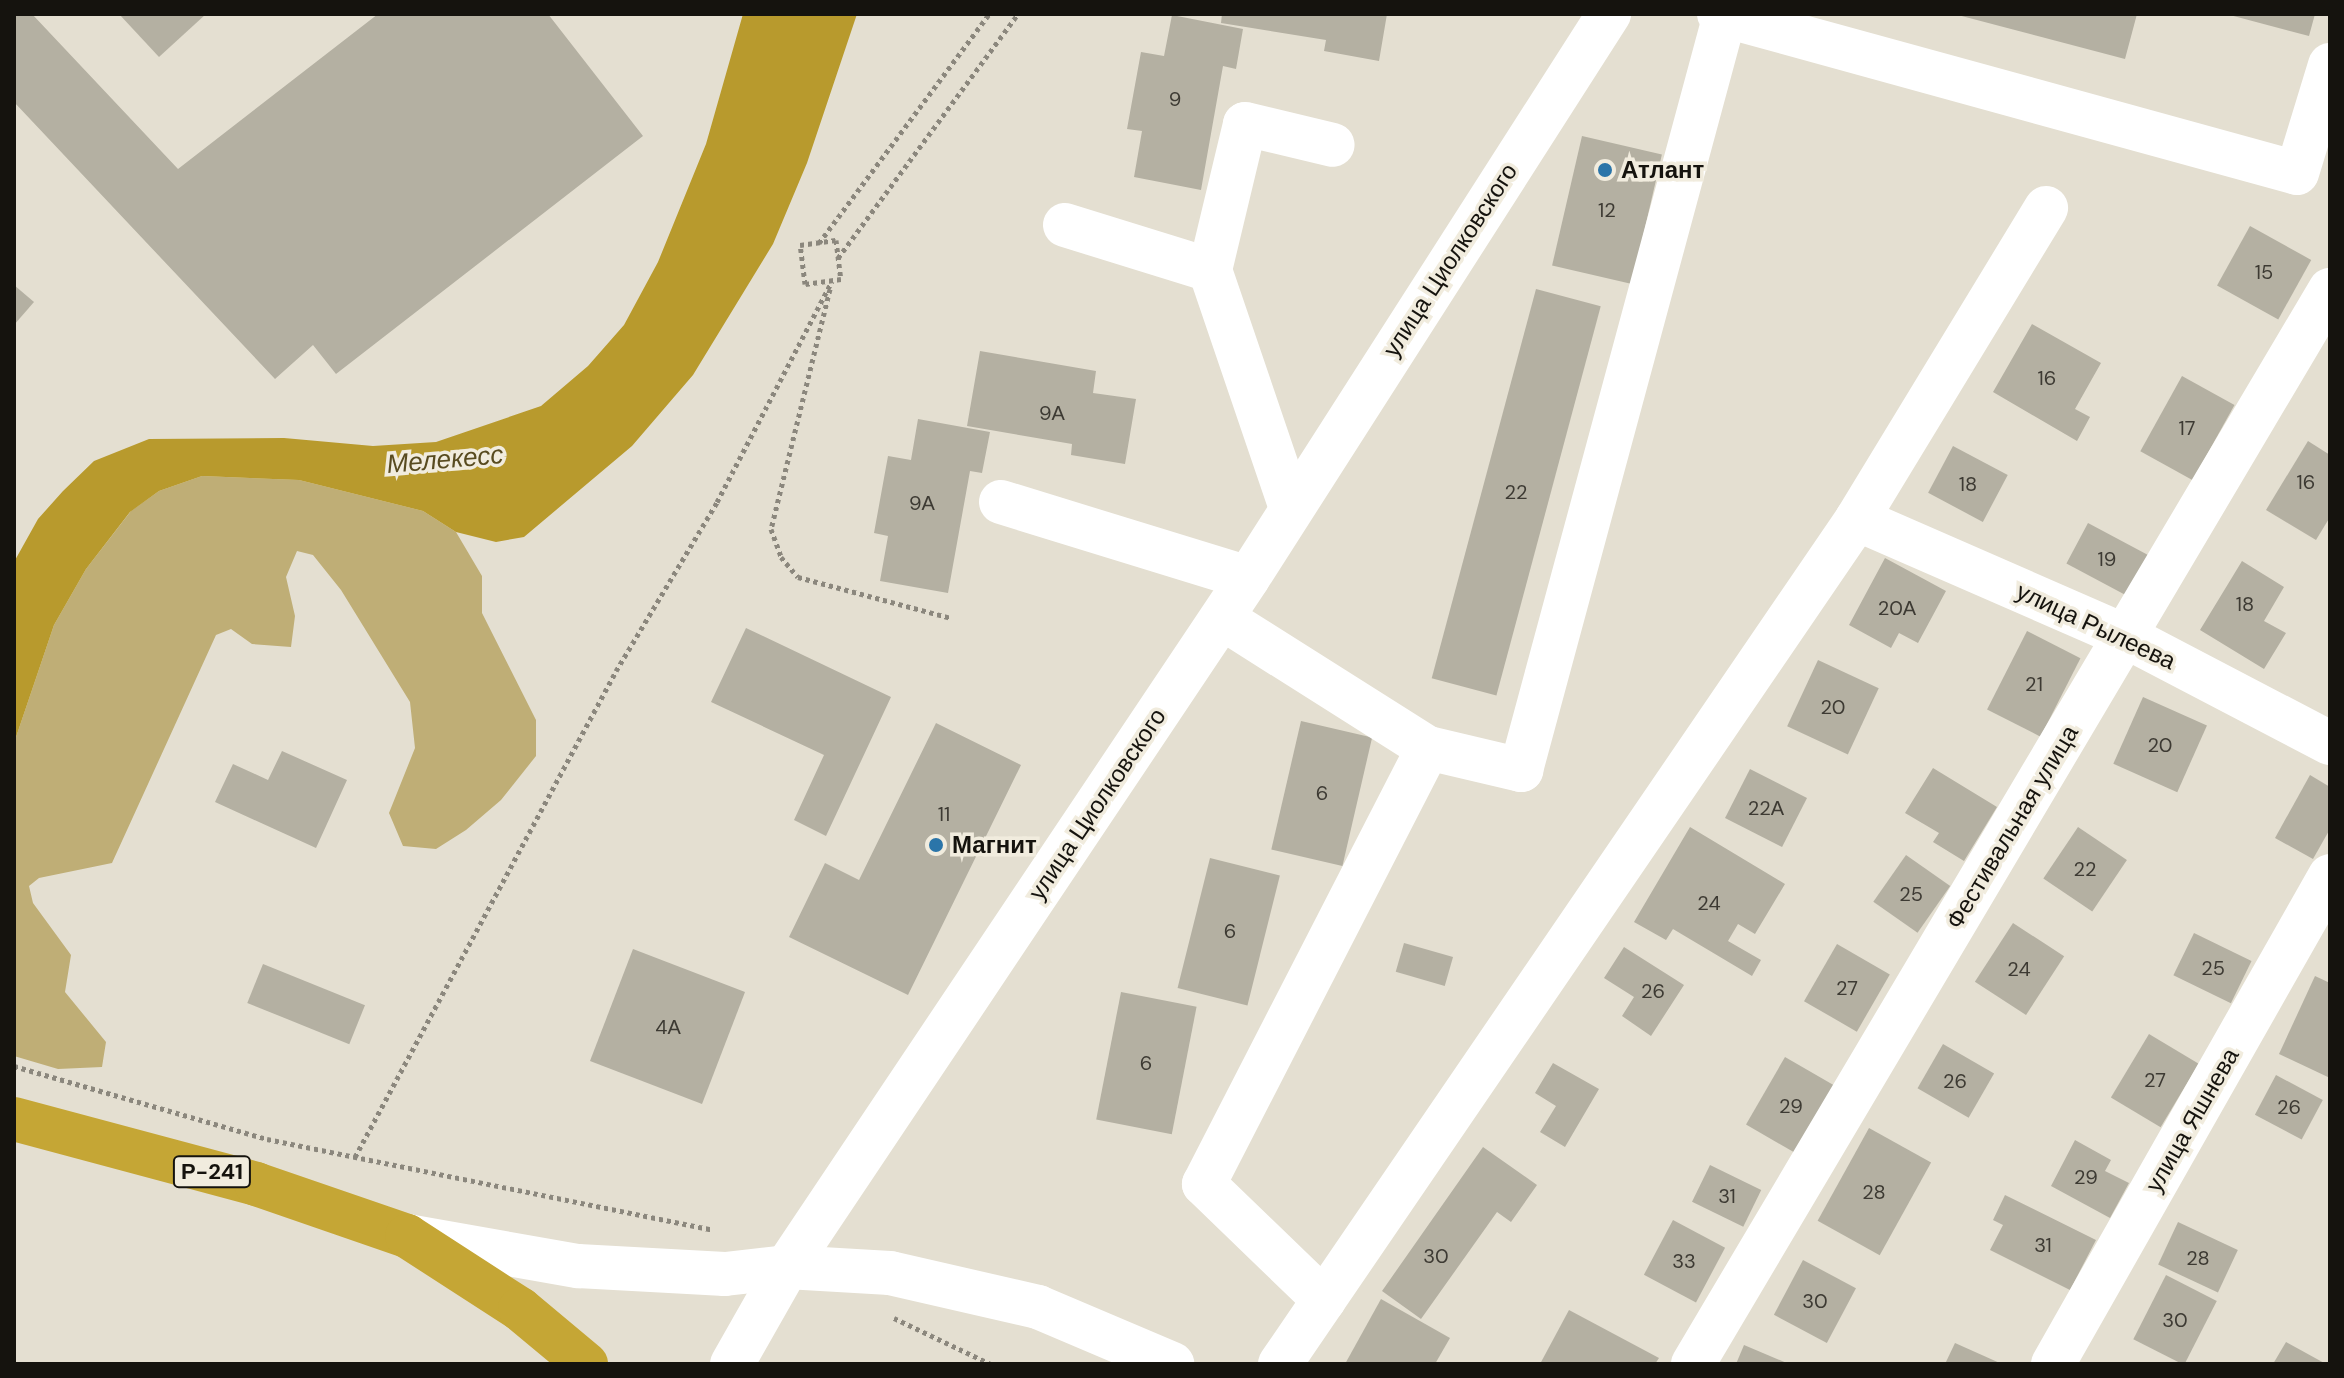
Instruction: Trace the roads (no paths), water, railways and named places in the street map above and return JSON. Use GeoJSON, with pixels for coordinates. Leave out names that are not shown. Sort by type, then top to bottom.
{"type":"FeatureCollection","features":[{"type":"Feature","properties":{"kind":"highway","name":"Р-241"},"geometry":{"type":"LineString","coordinates":[[14,1119],[256,1184],[407,1236],[520,1309],[578,1361]]}},
{"type":"Feature","properties":{"kind":"street","name":"улица Циолковского"},"geometry":{"type":"LineString","coordinates":[[732,1364],[787,1267],[1222,618],[1609,14]]}},
{"type":"Feature","properties":{"kind":"street"},"geometry":{"type":"LineString","coordinates":[[1222,618],[1428,748],[1521,770],[1722,15],[2297,173],[2330,65]]}},
{"type":"Feature","properties":{"kind":"street"},"geometry":{"type":"LineString","coordinates":[[1291,508],[1210,270],[1245,124],[1333,145]]}},
{"type":"Feature","properties":{"kind":"street"},"geometry":{"type":"LineString","coordinates":[[1280,1364],[1857,519],[2046,208]]}},
{"type":"Feature","properties":{"kind":"street"},"geometry":{"type":"LineString","coordinates":[[1065,225],[1210,270]]}},
{"type":"Feature","properties":{"kind":"street","name":"Фестивальная улица"},"geometry":{"type":"LineString","coordinates":[[1693,1364],[2330,290]]}},
{"type":"Feature","properties":{"kind":"street"},"geometry":{"type":"LineString","coordinates":[[1001,502],[1248,578]]}},
{"type":"Feature","properties":{"kind":"street","name":"улица Рылеева"},"geometry":{"type":"LineString","coordinates":[[1857,519],[2125,636],[2330,743]]}},
{"type":"Feature","properties":{"kind":"street"},"geometry":{"type":"LineString","coordinates":[[1324,1300],[1204,1184],[1428,748]]}},
{"type":"Feature","properties":{"kind":"street","name":"улица Яшнева"},"geometry":{"type":"LineString","coordinates":[[2053,1364],[2330,876]]}},
{"type":"Feature","properties":{"kind":"street"},"geometry":{"type":"LineString","coordinates":[[407,1236],[578,1266],[725,1274],[787,1267],[890,1273],[1038,1307],[1172,1364]]}},
{"type":"Feature","properties":{"kind":"water","name":"Мелекесс"},"geometry":{"type":"Polygon","coordinates":[[[743,14],[857,14],[807,163],[773,244],[693,375],[632,446],[524,537],[496,542],[456,532],[423,511],[299,480],[202,476],[159,491],[130,512],[86,569],[54,625],[14,743],[14,562],[38,519],[63,491],[94,461],[149,439],[284,438],[373,446],[436,442],[541,406],[588,366],[624,325],[658,262],[706,144],[743,14]]]}},
{"type":"Feature","properties":{"kind":"place","name":"Атлант"},"geometry":{"type":"Point","coordinates":[1605,170]}},
{"type":"Feature","properties":{"kind":"place","name":"Магнит"},"geometry":{"type":"Point","coordinates":[936,845]}}]}
